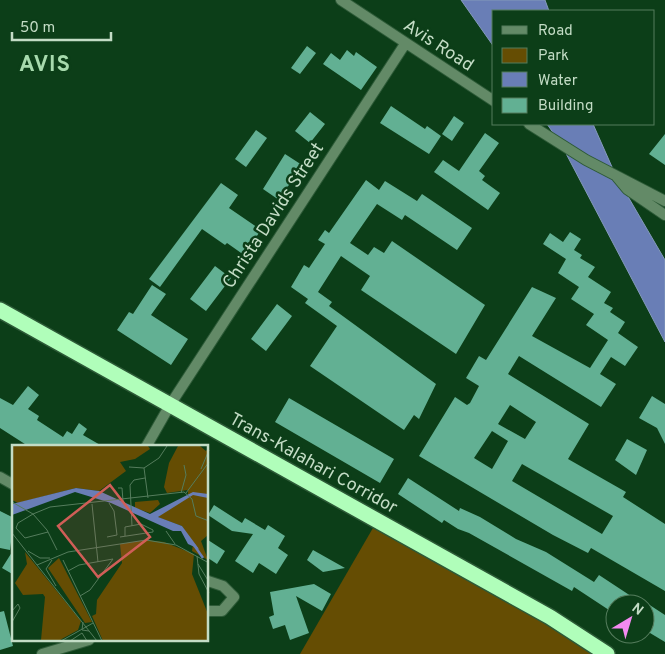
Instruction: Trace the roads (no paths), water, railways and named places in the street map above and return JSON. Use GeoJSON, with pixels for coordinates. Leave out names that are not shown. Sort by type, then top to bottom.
{"type":"FeatureCollection","features":[{"type":"Feature","properties":{"kind":"highway","name":"Trans-Kalahari Corridor"},"geometry":{"type":"LineString","coordinates":[[0,310],[550,617],[606,654]]}},
{"type":"Feature","properties":{"kind":"street","name":"Avis Road"},"geometry":{"type":"LineString","coordinates":[[341,0],[492,100]]}},
{"type":"Feature","properties":{"kind":"street","name":"Christa Davids Street"},"geometry":{"type":"LineString","coordinates":[[147,445],[405,44]]}},
{"type":"Feature","properties":{"kind":"street"},"geometry":{"type":"LineString","coordinates":[[531,125],[578,155],[665,201]]}},
{"type":"Feature","properties":{"kind":"street"},"geometry":{"type":"LineString","coordinates":[[616,176],[627,189],[665,214]]}},
{"type":"Feature","properties":{"kind":"street"},"geometry":{"type":"LineString","coordinates":[[0,477],[12,484]]}},
{"type":"Feature","properties":{"kind":"street"},"geometry":{"type":"LineString","coordinates":[[209,582],[223,586],[234,598],[222,611],[209,611]]}},
{"type":"Feature","properties":{"kind":"street"},"geometry":{"type":"LineString","coordinates":[[42,654],[82,642]]}},
{"type":"Feature","properties":{"kind":"water"},"geometry":{"type":"Polygon","coordinates":[[[461,0],[545,0],[549,10],[492,10],[492,44],[461,0]]]}},
{"type":"Feature","properties":{"kind":"water"},"geometry":{"type":"Polygon","coordinates":[[[548,125],[593,125],[616,176],[665,260],[665,342],[561,144],[548,125]]]}},
{"type":"Feature","properties":{"kind":"district","name":"AVIS"},"geometry":{"type":"Point","coordinates":[45,65]}}]}
